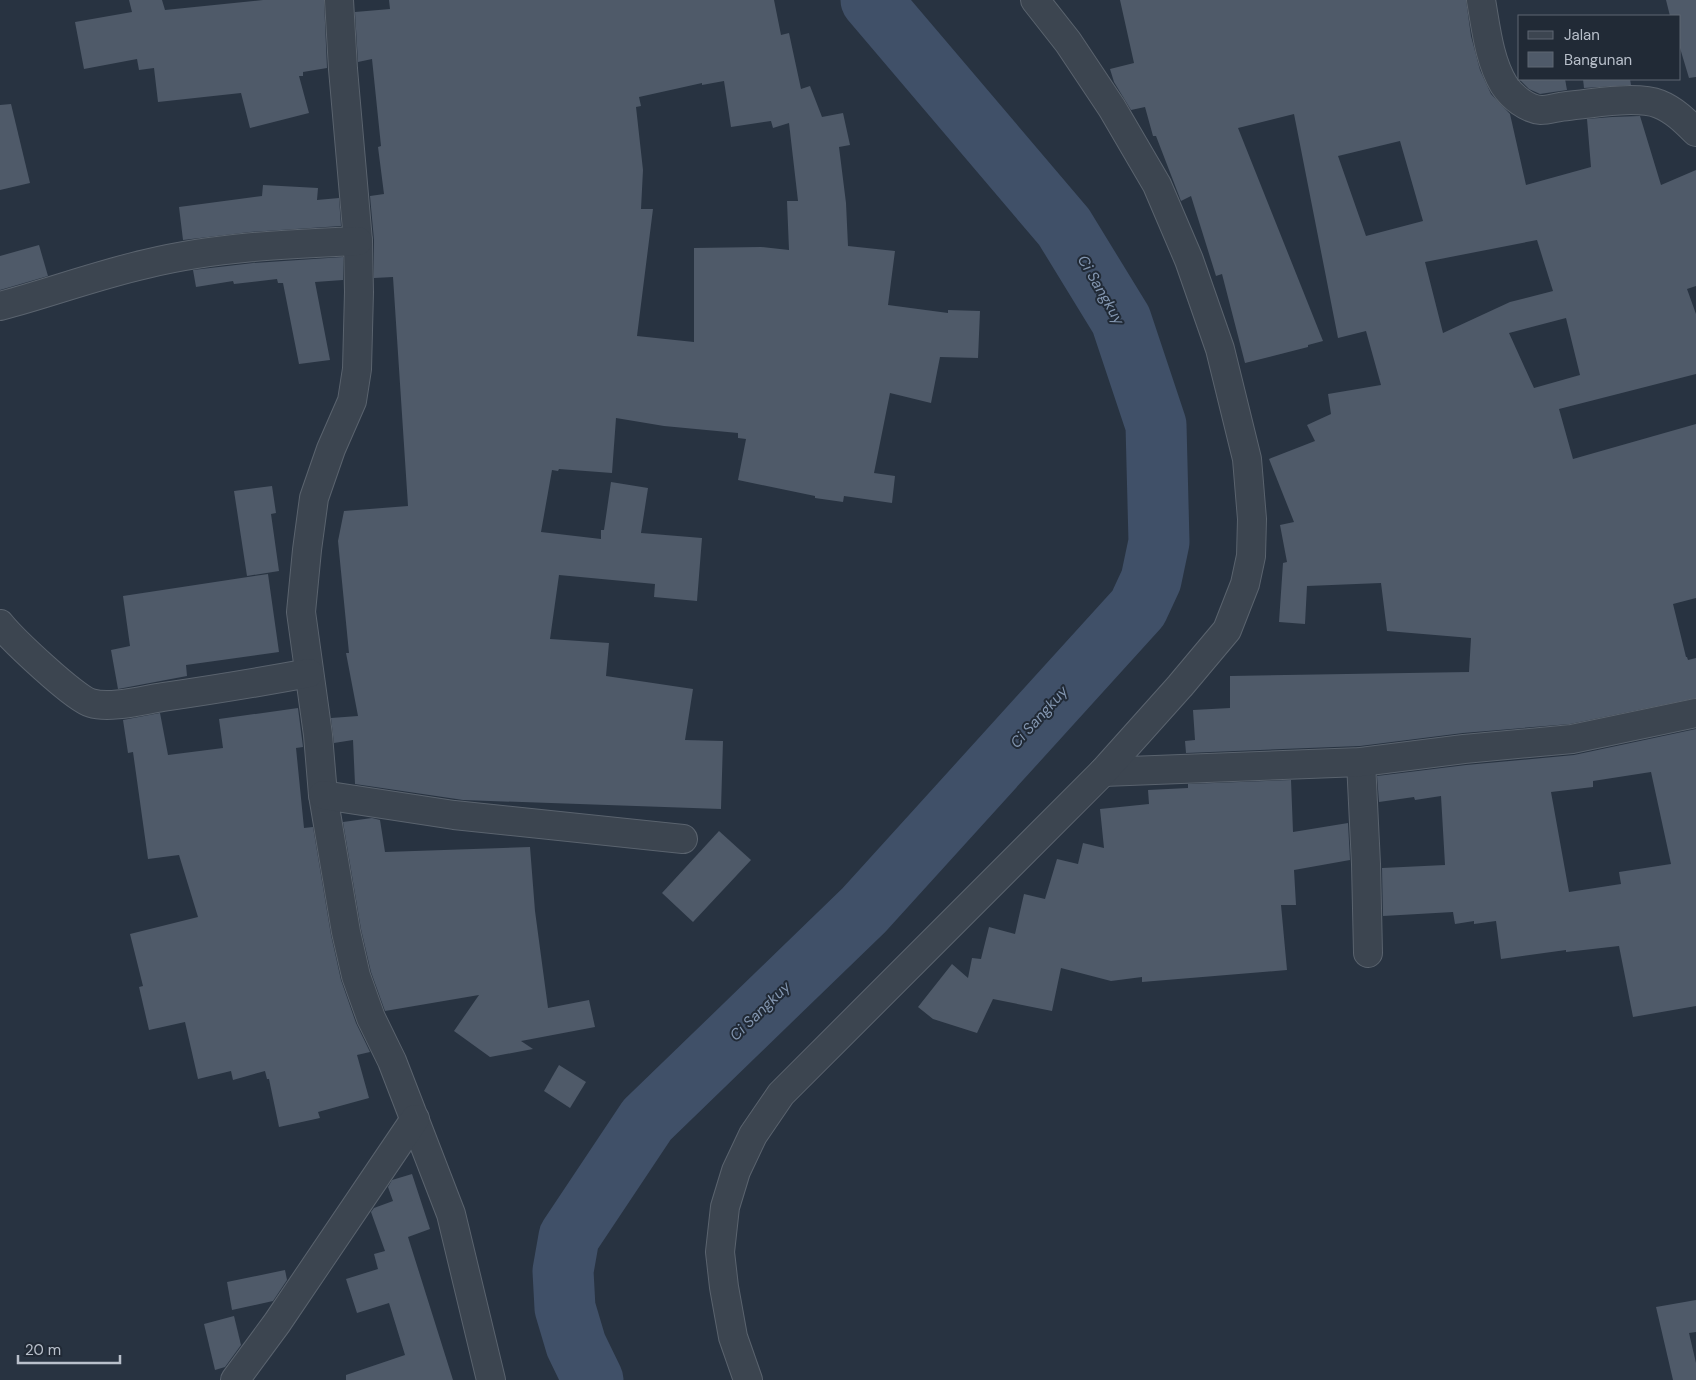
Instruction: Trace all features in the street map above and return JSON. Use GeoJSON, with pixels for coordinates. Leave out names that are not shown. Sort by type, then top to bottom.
{"type":"FeatureCollection","features":[{"type":"Feature","properties":{"kind":"street"},"geometry":{"type":"LineString","coordinates":[[339,0],[358,241],[357,369],[352,401],[331,449],[314,498],[301,612],[324,795],[346,932],[356,976],[371,1018],[392,1061],[451,1214],[491,1380]]}},
{"type":"Feature","properties":{"kind":"street"},"geometry":{"type":"LineString","coordinates":[[748,1380],[733,1337],[720,1252],[725,1207],[736,1171],[753,1135],[780,1094],[1102,772],[1180,686],[1226,630],[1245,584],[1251,556],[1252,519],[1246,459],[1220,349],[1189,260],[1157,185],[1112,108],[1068,42],[1035,0]]}},
{"type":"Feature","properties":{"kind":"street"},"geometry":{"type":"LineString","coordinates":[[1481,0],[1488,41],[1498,71],[1505,86],[1514,97],[1525,105],[1541,110],[1625,100],[1658,104],[1681,117],[1696,132]]}},
{"type":"Feature","properties":{"kind":"street"},"geometry":{"type":"LineString","coordinates":[[0,306],[145,264],[171,259],[254,247],[358,241]]}},
{"type":"Feature","properties":{"kind":"street"},"geometry":{"type":"LineString","coordinates":[[0,624],[15,640],[78,696],[91,703],[117,704],[263,682],[309,673]]}},
{"type":"Feature","properties":{"kind":"street"},"geometry":{"type":"LineString","coordinates":[[1102,772],[1362,762],[1464,749],[1572,739],[1696,713]]}},
{"type":"Feature","properties":{"kind":"street"},"geometry":{"type":"LineString","coordinates":[[1362,762],[1368,953]]}},
{"type":"Feature","properties":{"kind":"street"},"geometry":{"type":"LineString","coordinates":[[324,795],[454,815],[683,840]]}},
{"type":"Feature","properties":{"kind":"street"},"geometry":{"type":"LineString","coordinates":[[235,1380],[276,1323],[414,1119]]}},
{"type":"Feature","properties":{"kind":"building"},"geometry":{"type":"Polygon","coordinates":[[[129,0],[162,0],[165,10],[263,0],[324,0],[327,68],[303,72],[303,76],[299,76],[309,113],[250,128],[241,93],[158,102],[154,68],[139,70],[137,59],[84,69],[75,22],[132,12],[129,0]]]}},
{"type":"Feature","properties":{"kind":"building"},"geometry":{"type":"Polygon","coordinates":[[[389,0],[774,0],[781,35],[789,33],[801,89],[810,86],[822,117],[843,113],[850,145],[839,147],[846,203],[848,246],[895,251],[888,305],[948,313],[948,310],[980,311],[978,358],[940,357],[931,403],[890,393],[874,473],[895,476],[892,503],[844,496],[843,502],[815,498],[815,496],[738,480],[746,439],[738,438],[738,433],[664,426],[616,418],[612,473],[552,470],[541,532],[601,539],[601,530],[604,530],[611,482],[648,488],[641,533],[702,538],[697,601],[654,597],[655,584],[559,575],[550,639],[609,643],[606,676],[693,689],[685,740],[723,741],[721,809],[463,800],[355,784],[353,740],[334,743],[331,718],[358,716],[346,653],[349,653],[338,541],[344,511],[408,506],[393,277],[374,278],[374,240],[370,196],[384,194],[378,147],[381,146],[372,59],[358,62],[355,12],[390,9],[389,0]],[[724,81],[702,85],[702,83],[639,97],[641,106],[636,107],[643,170],[641,209],[653,209],[637,336],[694,342],[694,248],[761,247],[789,250],[787,201],[798,201],[789,123],[773,128],[771,121],[731,127],[724,81]]]}},
{"type":"Feature","properties":{"kind":"building"},"geometry":{"type":"Polygon","coordinates":[[[1120,0],[1466,0],[1471,36],[1480,70],[1491,94],[1510,114],[1526,185],[1591,167],[1587,119],[1640,116],[1661,185],[1696,170],[1696,286],[1687,289],[1696,314],[1696,374],[1559,409],[1573,459],[1696,424],[1696,598],[1673,604],[1686,657],[1688,660],[1696,658],[1696,698],[1570,724],[1463,733],[1360,746],[1186,753],[1185,741],[1195,740],[1193,710],[1230,708],[1230,676],[1469,672],[1471,638],[1387,631],[1381,583],[1307,586],[1305,624],[1279,622],[1283,563],[1287,562],[1280,525],[1294,522],[1269,459],[1315,441],[1307,425],[1331,414],[1328,394],[1381,385],[1366,331],[1338,338],[1294,114],[1238,128],[1323,341],[1308,345],[1308,347],[1245,363],[1222,274],[1216,276],[1191,196],[1181,201],[1156,136],[1153,136],[1145,107],[1131,110],[1114,82],[1110,69],[1134,63],[1120,0]],[[1400,141],[1338,156],[1366,236],[1423,221],[1400,141]],[[1537,240],[1425,262],[1443,333],[1510,302],[1553,291],[1537,240]],[[1566,318],[1509,333],[1534,388],[1580,375],[1566,318]]]}},
{"type":"Feature","properties":{"kind":"building"},"geometry":{"type":"Polygon","coordinates":[[[1666,0],[1696,0],[1696,77],[1689,78],[1681,51],[1681,15],[1670,15],[1666,0]]]}},
{"type":"Feature","properties":{"kind":"building"},"geometry":{"type":"Polygon","coordinates":[[[1520,80],[1565,80],[1567,90],[1540,94],[1529,89],[1520,80]]]}},
{"type":"Feature","properties":{"kind":"building"},"geometry":{"type":"Polygon","coordinates":[[[1583,80],[1630,80],[1631,85],[1584,88],[1583,80]]]}},
{"type":"Feature","properties":{"kind":"building"},"geometry":{"type":"Polygon","coordinates":[[[11,104],[30,183],[0,190],[0,105],[11,104]]]}},
{"type":"Feature","properties":{"kind":"building"},"geometry":{"type":"Polygon","coordinates":[[[263,185],[318,188],[317,200],[339,198],[341,226],[250,232],[183,240],[179,207],[262,196],[263,185]]]}},
{"type":"Feature","properties":{"kind":"building"},"geometry":{"type":"Polygon","coordinates":[[[39,245],[48,276],[0,290],[0,256],[39,245]]]}},
{"type":"Feature","properties":{"kind":"building"},"geometry":{"type":"Polygon","coordinates":[[[343,257],[343,280],[315,282],[330,360],[299,364],[283,283],[278,283],[277,279],[234,284],[233,281],[196,287],[193,270],[253,263],[343,257]]]}},
{"type":"Feature","properties":{"kind":"building"},"geometry":{"type":"Polygon","coordinates":[[[272,486],[276,513],[271,514],[279,571],[247,576],[234,491],[272,486]]]}},
{"type":"Feature","properties":{"kind":"building"},"geometry":{"type":"Polygon","coordinates":[[[268,574],[279,652],[186,665],[187,676],[118,689],[111,650],[130,646],[123,596],[268,574]]]}},
{"type":"Feature","properties":{"kind":"building"},"geometry":{"type":"Polygon","coordinates":[[[298,708],[303,747],[296,748],[304,828],[313,827],[331,935],[341,980],[356,1023],[370,1052],[357,1055],[369,1098],[318,1112],[320,1118],[279,1127],[269,1079],[267,1079],[265,1071],[233,1080],[231,1071],[198,1079],[185,1022],[149,1030],[139,987],[143,986],[130,934],[198,917],[179,855],[148,859],[133,752],[128,753],[123,720],[160,713],[168,755],[223,748],[219,719],[298,708]]]}},
{"type":"Feature","properties":{"kind":"building"},"geometry":{"type":"Polygon","coordinates":[[[1696,729],[1696,1006],[1633,1017],[1619,946],[1566,952],[1566,950],[1501,959],[1496,921],[1474,924],[1474,921],[1455,924],[1453,912],[1383,916],[1382,868],[1445,865],[1441,796],[1415,800],[1414,797],[1379,802],[1377,776],[1466,765],[1574,755],[1696,729]],[[1651,772],[1593,781],[1593,787],[1551,792],[1569,892],[1621,884],[1619,872],[1671,864],[1651,772]]]}},
{"type":"Feature","properties":{"kind":"building"},"geometry":{"type":"Polygon","coordinates":[[[1291,780],[1293,832],[1348,823],[1350,860],[1294,870],[1296,905],[1281,905],[1287,970],[1142,982],[1142,977],[1111,981],[1061,968],[1052,1011],[993,999],[977,1033],[933,1019],[918,1007],[952,964],[968,978],[972,958],[981,959],[989,927],[1015,934],[1024,894],[1045,899],[1057,859],[1078,864],[1083,843],[1104,848],[1100,809],[1149,804],[1148,790],[1188,788],[1188,784],[1291,780]]]}},
{"type":"Feature","properties":{"kind":"building"},"geometry":{"type":"Polygon","coordinates":[[[372,818],[380,820],[385,852],[530,847],[535,911],[548,1008],[589,1000],[595,1027],[521,1041],[533,1049],[490,1057],[454,1031],[479,995],[385,1011],[371,972],[361,929],[343,822],[372,818]]]}},
{"type":"Feature","properties":{"kind":"building"},"geometry":{"type":"Polygon","coordinates":[[[719,831],[751,860],[693,922],[662,893],[719,831]]]}},
{"type":"Feature","properties":{"kind":"building"},"geometry":{"type":"Polygon","coordinates":[[[559,1065],[586,1082],[570,1108],[544,1091],[559,1065]]]}},
{"type":"Feature","properties":{"kind":"building"},"geometry":{"type":"Polygon","coordinates":[[[412,1174],[430,1229],[408,1237],[453,1380],[346,1380],[346,1375],[405,1355],[389,1303],[357,1313],[346,1279],[378,1269],[374,1254],[385,1251],[371,1212],[374,1208],[393,1201],[388,1187],[392,1180],[412,1174]]]}},
{"type":"Feature","properties":{"kind":"building"},"geometry":{"type":"Polygon","coordinates":[[[285,1270],[287,1280],[273,1301],[232,1310],[227,1282],[285,1270]]]}},
{"type":"Feature","properties":{"kind":"building"},"geometry":{"type":"Polygon","coordinates":[[[1696,1300],[1696,1332],[1689,1333],[1696,1363],[1696,1380],[1673,1380],[1656,1307],[1696,1300]]]}},
{"type":"Feature","properties":{"kind":"building"},"geometry":{"type":"Polygon","coordinates":[[[234,1316],[241,1345],[225,1367],[215,1370],[204,1324],[234,1316]]]}},
{"type":"Feature","properties":{"kind":"waterway","name":"Ci Sangkuy"},"geometry":{"type":"LineString","coordinates":[[593,1380],[576,1345],[565,1308],[563,1271],[569,1237],[647,1120],[864,910],[1138,608],[1151,580],[1159,542],[1156,425],[1121,320],[1064,227],[871,0]]}}]}
